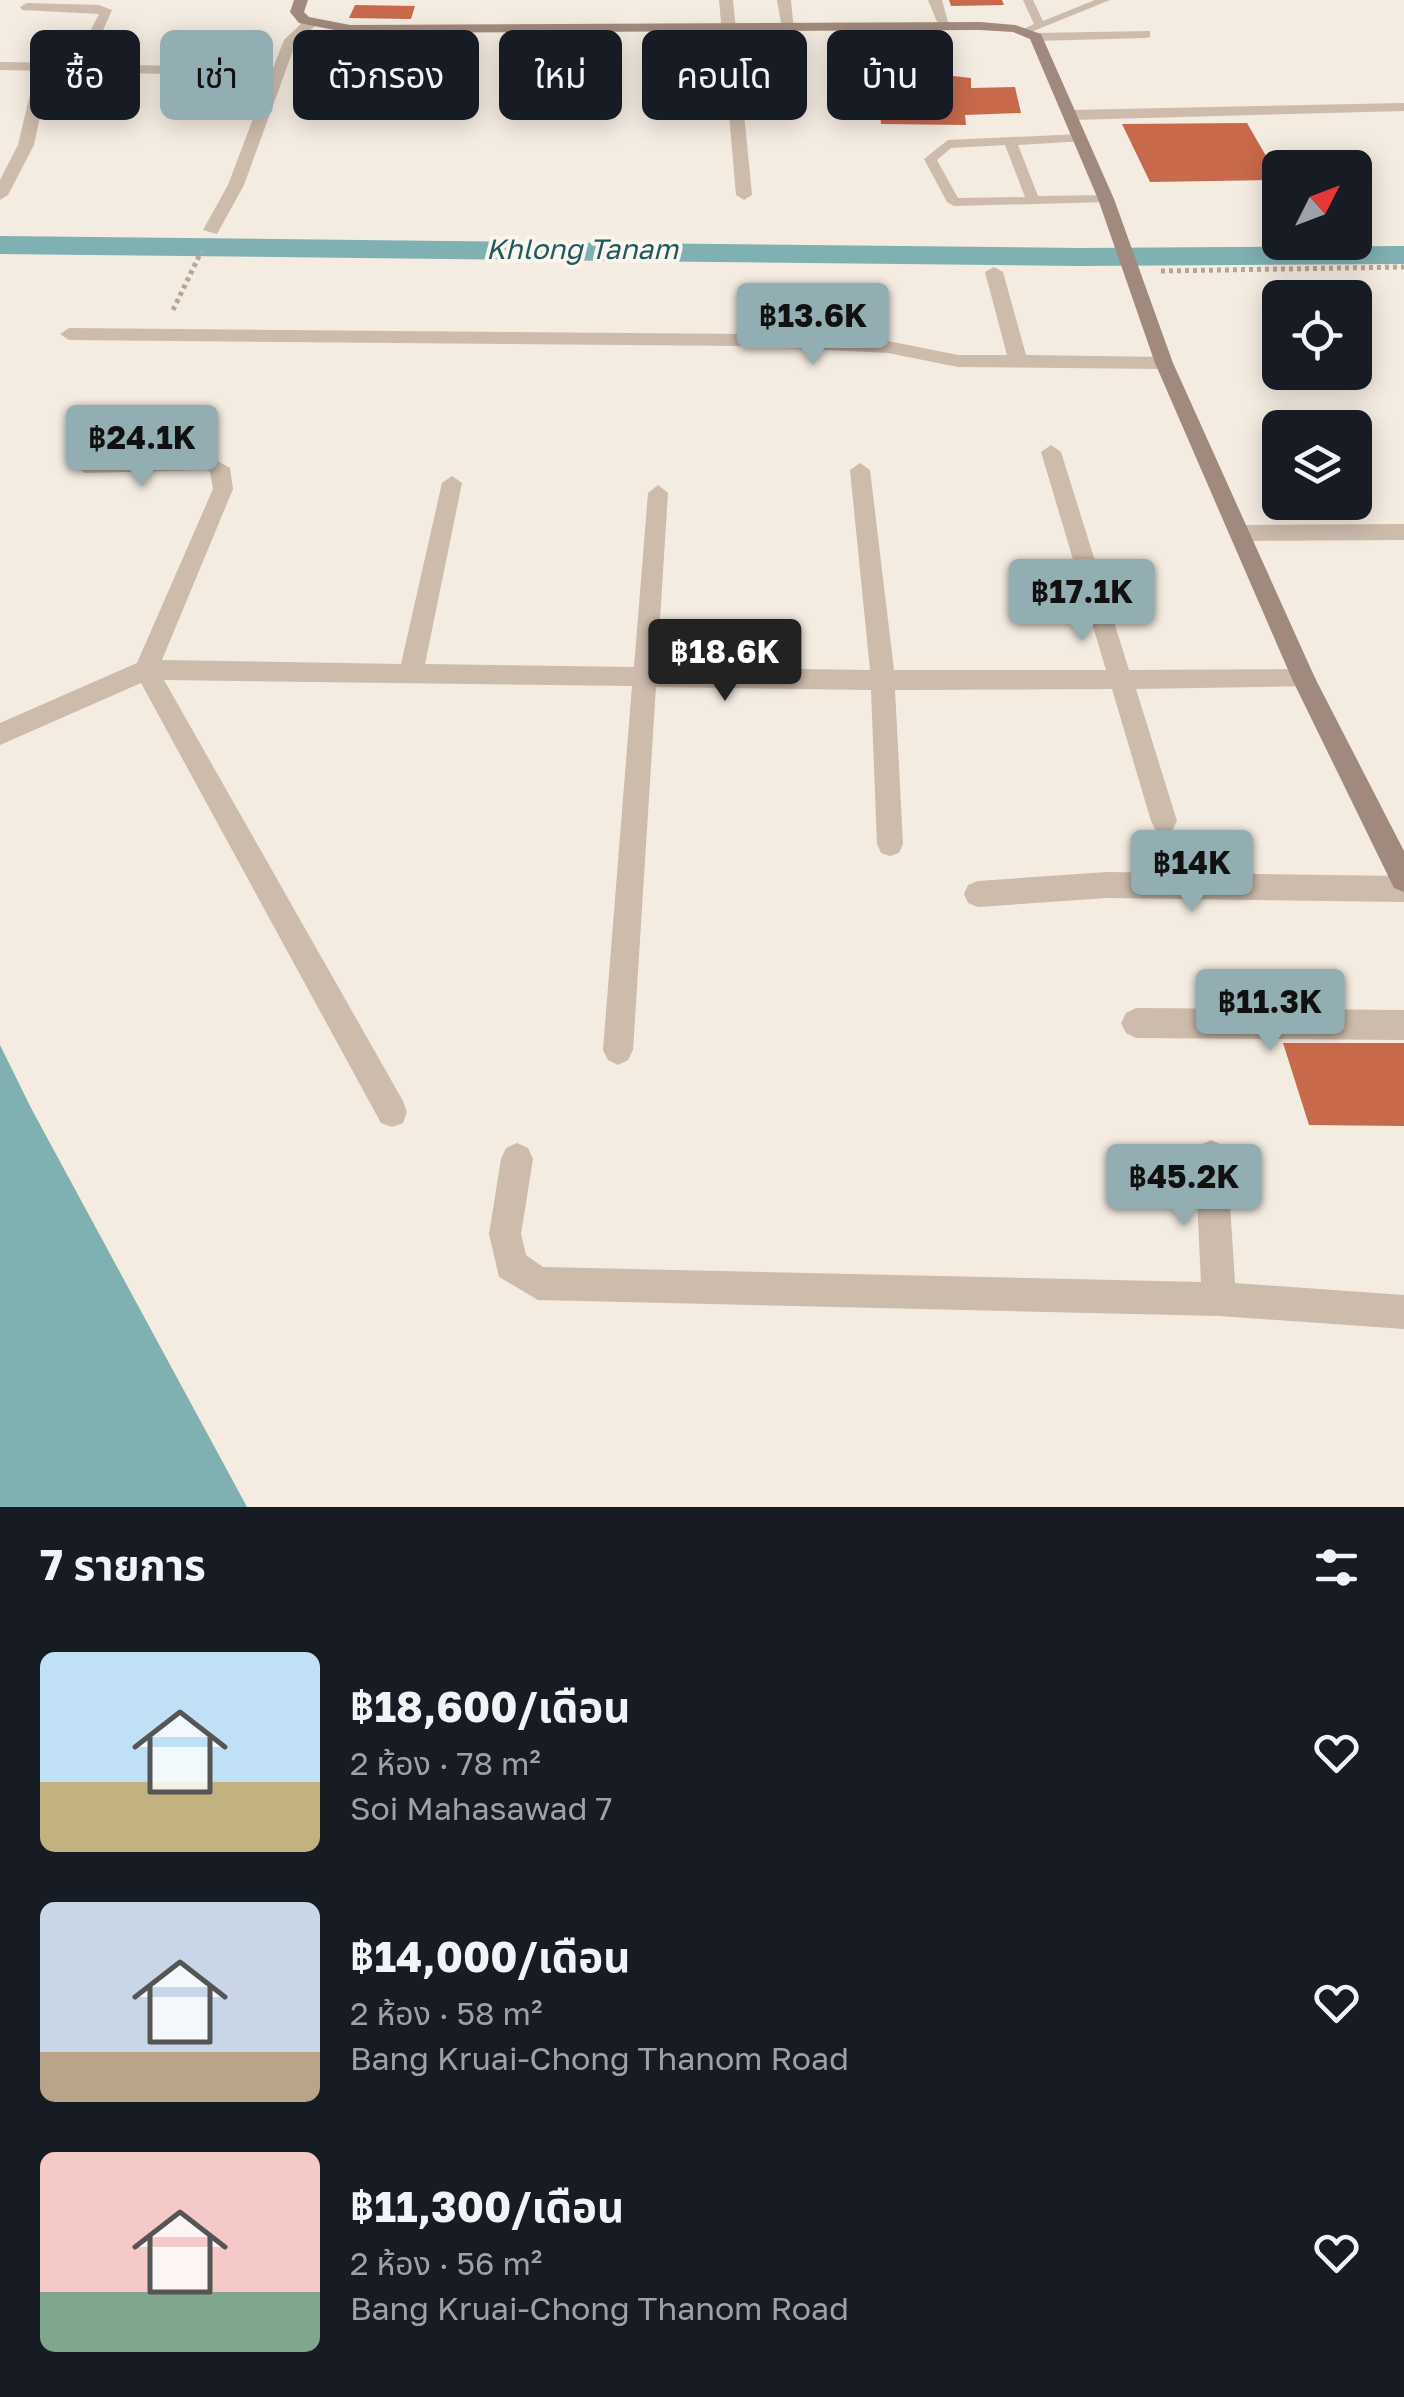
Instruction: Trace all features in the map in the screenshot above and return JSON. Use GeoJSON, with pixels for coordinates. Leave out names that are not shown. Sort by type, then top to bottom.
{"type":"FeatureCollection","features":[{"type":"Feature","properties":{"kind":"street"},"geometry":{"type":"LineString","coordinates":[[301,0],[297,12],[312,22],[350,30]]}},
{"type":"Feature","properties":{"kind":"street"},"geometry":{"type":"LineString","coordinates":[[726,0],[730,30],[946,26],[1145,34]]}},
{"type":"Feature","properties":{"kind":"street"},"geometry":{"type":"LineString","coordinates":[[784,0],[788,28]]}},
{"type":"Feature","properties":{"kind":"street"},"geometry":{"type":"LineString","coordinates":[[935,0],[946,26]]}},
{"type":"Feature","properties":{"kind":"street"},"geometry":{"type":"LineString","coordinates":[[28,7],[98,9],[107,13],[98,30]]}},
{"type":"Feature","properties":{"kind":"street"},"geometry":{"type":"LineString","coordinates":[[211,230],[236,185],[288,43],[312,22]]}},
{"type":"Feature","properties":{"kind":"street"},"geometry":{"type":"LineString","coordinates":[[479,30],[642,30]]}},
{"type":"Feature","properties":{"kind":"street"},"geometry":{"type":"LineString","coordinates":[[1034,31],[1106,199],[1164,363],[1304,679],[1404,879]]}},
{"type":"Feature","properties":{"kind":"street"},"geometry":{"type":"LineString","coordinates":[[0,66],[30,67]]}},
{"type":"Feature","properties":{"kind":"street"},"geometry":{"type":"LineString","coordinates":[[0,79],[20,67]]}},
{"type":"Feature","properties":{"kind":"street"},"geometry":{"type":"LineString","coordinates":[[140,69],[277,72]]}},
{"type":"Feature","properties":{"kind":"street"},"geometry":{"type":"LineString","coordinates":[[1069,108],[1168,116],[1192,110],[1404,107]]}},
{"type":"Feature","properties":{"kind":"street"},"geometry":{"type":"LineString","coordinates":[[0,195],[28,141],[31,120]]}},
{"type":"Feature","properties":{"kind":"street"},"geometry":{"type":"LineString","coordinates":[[738,120],[744,195]]}},
{"type":"Feature","properties":{"kind":"street"},"geometry":{"type":"LineString","coordinates":[[994,272],[1019,363]]}},
{"type":"Feature","properties":{"kind":"street"},"geometry":{"type":"LineString","coordinates":[[69,334],[461,335],[888,347],[935,359],[1019,363],[1164,363]]}},
{"type":"Feature","properties":{"kind":"street"},"geometry":{"type":"LineString","coordinates":[[1051,452],[1164,821]]}},
{"type":"Feature","properties":{"kind":"street"},"geometry":{"type":"LineString","coordinates":[[86,466],[209,463],[224,475],[223,489],[146,670]]}},
{"type":"Feature","properties":{"kind":"street"},"geometry":{"type":"LineString","coordinates":[[860,470],[882,680],[890,844]]}},
{"type":"Feature","properties":{"kind":"street"},"geometry":{"type":"LineString","coordinates":[[411,674],[452,483]]}},
{"type":"Feature","properties":{"kind":"street"},"geometry":{"type":"LineString","coordinates":[[618,1050],[658,492]]}},
{"type":"Feature","properties":{"kind":"street"},"geometry":{"type":"LineString","coordinates":[[1240,533],[1404,532]]}},
{"type":"Feature","properties":{"kind":"street"},"geometry":{"type":"LineString","coordinates":[[0,734],[146,670],[882,680],[1304,679]]}},
{"type":"Feature","properties":{"kind":"street"},"geometry":{"type":"LineString","coordinates":[[146,670],[392,1112]]}},
{"type":"Feature","properties":{"kind":"street"},"geometry":{"type":"LineString","coordinates":[[978,894],[1107,885],[1404,888]]}},
{"type":"Feature","properties":{"kind":"street"},"geometry":{"type":"LineString","coordinates":[[1136,1023],[1404,1025]]}},
{"type":"Feature","properties":{"kind":"street"},"geometry":{"type":"LineString","coordinates":[[1211,1156],[1219,1299]]}},
{"type":"Feature","properties":{"kind":"street"},"geometry":{"type":"LineString","coordinates":[[517,1159],[505,1234],[510,1265],[538,1282],[1219,1299],[1404,1312]]}},
{"type":"Feature","properties":{"kind":"lane"},"geometry":{"type":"LineString","coordinates":[[1028,0],[1034,31],[1105,0]]}},
{"type":"Feature","properties":{"kind":"lane"},"geometry":{"type":"LineString","coordinates":[[1081,138],[948,144],[936,150],[930,159],[954,202],[1106,199]]}},
{"type":"Feature","properties":{"kind":"lane"},"geometry":{"type":"LineString","coordinates":[[1010,142],[1034,202]]}},
{"type":"Feature","properties":{"kind":"path"},"geometry":{"type":"LineString","coordinates":[[161,335],[211,230]]}},
{"type":"Feature","properties":{"kind":"path"},"geometry":{"type":"LineString","coordinates":[[1170,269],[1404,267]]}},
{"type":"Feature","properties":{"kind":"water"},"geometry":{"type":"Polygon","coordinates":[[[0,1045],[31,1108],[247,1507],[0,1507],[0,1045]]]}},
{"type":"Feature","properties":{"kind":"building"},"geometry":{"type":"Polygon","coordinates":[[[949,0],[1002,0],[1004,5],[951,6],[949,0]]]}},
{"type":"Feature","properties":{"kind":"building"},"geometry":{"type":"Polygon","coordinates":[[[355,5],[415,6],[411,19],[349,18],[355,5]]]}},
{"type":"Feature","properties":{"kind":"building"},"geometry":{"type":"Polygon","coordinates":[[[953,76],[971,78],[971,88],[1015,87],[1021,113],[965,115],[966,125],[881,124],[881,120],[953,120],[953,76]]]}},
{"type":"Feature","properties":{"kind":"building"},"geometry":{"type":"Polygon","coordinates":[[[1247,123],[1263,150],[1262,180],[1150,182],[1122,124],[1247,123]]]}},
{"type":"Feature","properties":{"kind":"building"},"geometry":{"type":"Polygon","coordinates":[[[1283,1043],[1404,1043],[1404,1126],[1309,1125],[1283,1043]]]}},
{"type":"Feature","properties":{"kind":"waterway","name":"Khlong Tanam"},"geometry":{"type":"LineString","coordinates":[[0,245],[1079,257],[1404,255]]}}]}
